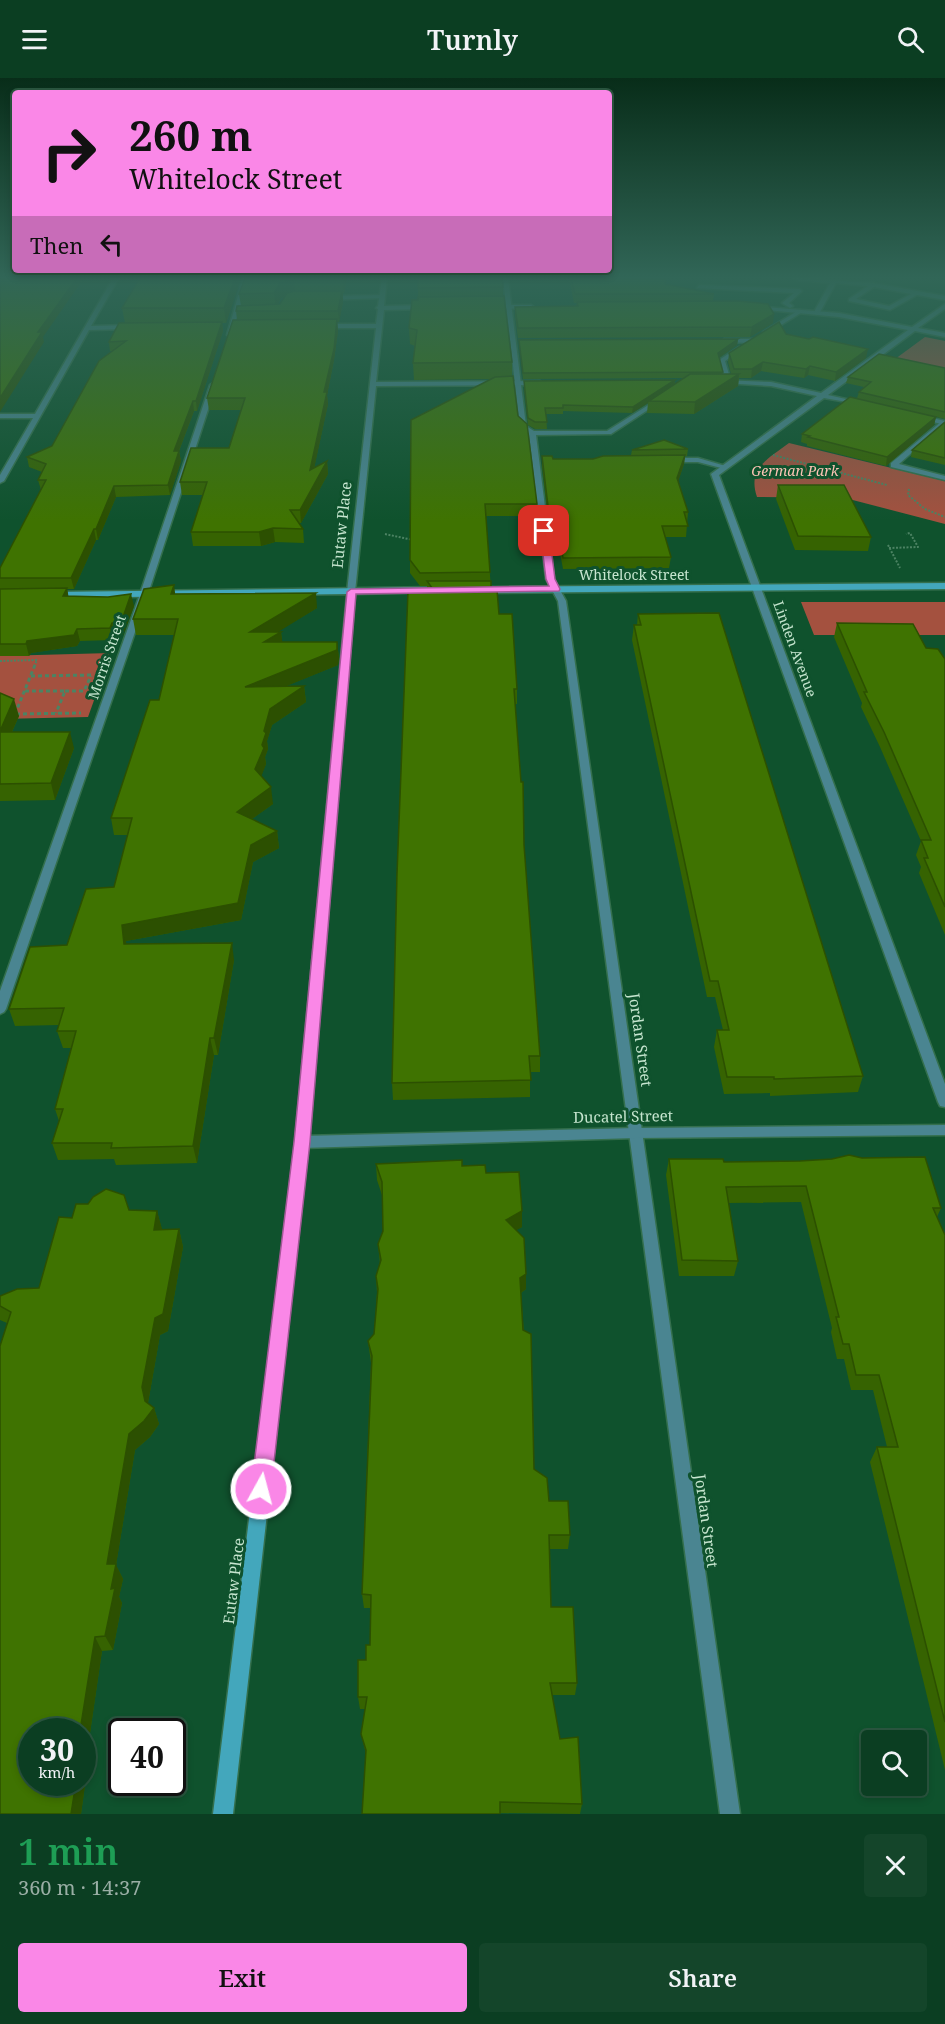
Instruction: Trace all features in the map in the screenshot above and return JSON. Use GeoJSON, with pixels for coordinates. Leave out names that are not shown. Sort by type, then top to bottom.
{"type":"FeatureCollection","features":[{"type":"Feature","properties":{"kind":"street"},"geometry":{"type":"LineString","coordinates":[[0,481],[69,359]]}},
{"type":"Feature","properties":{"kind":"street","name":"Eutaw Place"},"geometry":{"type":"LineString","coordinates":[[223,1814],[302,1142],[351,592],[375,359]]}},
{"type":"Feature","properties":{"kind":"street","name":"Jordan Street"},"geometry":{"type":"LineString","coordinates":[[519,359],[518,383],[523,427],[532,433],[542,462],[550,579],[562,601],[730,1814]]}},
{"type":"Feature","properties":{"kind":"street"},"geometry":{"type":"LineString","coordinates":[[724,359],[728,381]]}},
{"type":"Feature","properties":{"kind":"street"},"geometry":{"type":"LineString","coordinates":[[663,460],[698,460],[725,467],[871,359]]}},
{"type":"Feature","properties":{"kind":"street","name":"Morris Street"},"geometry":{"type":"LineString","coordinates":[[0,1009],[144,594],[215,377]]}},
{"type":"Feature","properties":{"kind":"street"},"geometry":{"type":"LineString","coordinates":[[718,381],[771,384],[867,405]]}},
{"type":"Feature","properties":{"kind":"street"},"geometry":{"type":"LineString","coordinates":[[373,384],[552,383]]}},
{"type":"Feature","properties":{"kind":"street"},"geometry":{"type":"LineString","coordinates":[[532,433],[609,433],[669,394]]}},
{"type":"Feature","properties":{"kind":"street"},"geometry":{"type":"LineString","coordinates":[[911,415],[944,423]]}},
{"type":"Feature","properties":{"kind":"street"},"geometry":{"type":"LineString","coordinates":[[0,416],[37,416]]}},
{"type":"Feature","properties":{"kind":"street"},"geometry":{"type":"LineString","coordinates":[[944,423],[894,465],[945,478]]}},
{"type":"Feature","properties":{"kind":"street","name":"Linden Avenue"},"geometry":{"type":"LineString","coordinates":[[725,467],[715,474],[945,1102]]}},
{"type":"Feature","properties":{"kind":"street","name":"Whitelock Street"},"geometry":{"type":"LineString","coordinates":[[464,590],[945,585]]}},
{"type":"Feature","properties":{"kind":"street"},"geometry":{"type":"LineString","coordinates":[[48,595],[452,590]]}},
{"type":"Feature","properties":{"kind":"street","name":"Ducatel Street"},"geometry":{"type":"LineString","coordinates":[[302,1142],[636,1133],[945,1130]]}},
{"type":"Feature","properties":{"kind":"path"},"geometry":{"type":"LineString","coordinates":[[766,454],[896,487]]}},
{"type":"Feature","properties":{"kind":"path"},"geometry":{"type":"LineString","coordinates":[[912,488],[907,490],[914,502],[924,509],[945,517]]}},
{"type":"Feature","properties":{"kind":"path"},"geometry":{"type":"LineString","coordinates":[[385,534],[406,537],[417,542]]}},
{"type":"Feature","properties":{"kind":"path"},"geometry":{"type":"LineString","coordinates":[[904,574],[889,546],[918,547],[910,534],[906,534]]}},
{"type":"Feature","properties":{"kind":"path"},"geometry":{"type":"LineString","coordinates":[[0,661],[37,660],[16,714]]}},
{"type":"Feature","properties":{"kind":"path"},"geometry":{"type":"LineString","coordinates":[[31,676],[91,676],[116,673]]}},
{"type":"Feature","properties":{"kind":"path"},"geometry":{"type":"LineString","coordinates":[[25,691],[84,691],[91,676]]}},
{"type":"Feature","properties":{"kind":"path"},"geometry":{"type":"LineString","coordinates":[[56,713],[65,691]]}},
{"type":"Feature","properties":{"kind":"path"},"geometry":{"type":"LineString","coordinates":[[8,714],[102,712]]}},
{"type":"Feature","properties":{"kind":"green space"},"geometry":{"type":"Polygon","coordinates":[[[895,359],[945,359],[945,374],[891,362],[895,359]]]}},
{"type":"Feature","properties":{"kind":"green space","name":"German Park"},"geometry":{"type":"Polygon","coordinates":[[[789,443],[945,481],[945,524],[845,498],[757,497],[755,479],[757,471],[767,459],[789,443]]]}},
{"type":"Feature","properties":{"kind":"green space"},"geometry":{"type":"Polygon","coordinates":[[[801,602],[945,602],[945,635],[814,635],[801,602]]]}},
{"type":"Feature","properties":{"kind":"green space"},"geometry":{"type":"Polygon","coordinates":[[[111,653],[88,717],[0,719],[0,656],[111,653]]]}},
{"type":"Feature","properties":{"kind":"building"},"geometry":{"type":"Polygon","coordinates":[[[0,359],[25,359],[0,398],[0,359]]]}},
{"type":"Feature","properties":{"kind":"building"},"geometry":{"type":"Polygon","coordinates":[[[102,359],[210,359],[196,401],[193,401],[174,451],[179,451],[168,485],[114,486],[96,529],[71,578],[0,578],[0,568],[46,480],[38,480],[46,464],[27,457],[52,446],[102,359]]]}},
{"type":"Feature","properties":{"kind":"building"},"geometry":{"type":"Polygon","coordinates":[[[220,359],[332,359],[310,470],[327,461],[300,510],[290,510],[303,529],[273,528],[259,532],[191,532],[207,482],[180,482],[191,448],[229,448],[245,398],[207,398],[220,359]]]}},
{"type":"Feature","properties":{"kind":"building"},"geometry":{"type":"Polygon","coordinates":[[[413,359],[512,359],[512,362],[413,363],[413,359]]]}},
{"type":"Feature","properties":{"kind":"building"},"geometry":{"type":"Polygon","coordinates":[[[521,359],[720,359],[723,372],[523,373],[521,359]]]}},
{"type":"Feature","properties":{"kind":"building"},"geometry":{"type":"Polygon","coordinates":[[[731,359],[854,359],[836,372],[810,366],[806,369],[763,362],[752,369],[734,369],[731,359]]]}},
{"type":"Feature","properties":{"kind":"building"},"geometry":{"type":"Polygon","coordinates":[[[872,359],[903,359],[945,368],[945,412],[859,392],[871,382],[848,377],[872,359]]]}},
{"type":"Feature","properties":{"kind":"building"},"geometry":{"type":"Polygon","coordinates":[[[690,374],[739,374],[695,402],[649,401],[690,374]]]}},
{"type":"Feature","properties":{"kind":"building"},"geometry":{"type":"Polygon","coordinates":[[[513,376],[518,416],[527,424],[537,504],[485,504],[490,572],[420,573],[410,560],[411,420],[495,377],[513,376]]]}},
{"type":"Feature","properties":{"kind":"building"},"geometry":{"type":"Polygon","coordinates":[[[675,380],[633,407],[563,405],[563,408],[545,408],[547,422],[535,422],[528,418],[524,381],[675,380]]]}},
{"type":"Feature","properties":{"kind":"building"},"geometry":{"type":"Polygon","coordinates":[[[850,397],[936,417],[887,457],[802,434],[850,397]]]}},
{"type":"Feature","properties":{"kind":"building"},"geometry":{"type":"Polygon","coordinates":[[[945,422],[945,458],[912,450],[945,422]]]}},
{"type":"Feature","properties":{"kind":"building"},"geometry":{"type":"Polygon","coordinates":[[[664,440],[688,449],[632,450],[664,440]]]}},
{"type":"Feature","properties":{"kind":"building"},"geometry":{"type":"Polygon","coordinates":[[[685,455],[677,478],[688,512],[684,512],[688,526],[662,526],[671,557],[563,558],[554,506],[548,506],[542,456],[552,456],[553,459],[593,459],[603,456],[685,455]]]}},
{"type":"Feature","properties":{"kind":"building"},"geometry":{"type":"Polygon","coordinates":[[[778,485],[844,485],[871,537],[798,536],[778,485]]]}},
{"type":"Feature","properties":{"kind":"building"},"geometry":{"type":"Polygon","coordinates":[[[427,581],[491,581],[491,590],[497,590],[499,614],[512,614],[517,689],[514,689],[521,782],[523,782],[524,845],[540,1056],[529,1056],[531,1080],[392,1083],[408,591],[435,592],[427,581]]]}},
{"type":"Feature","properties":{"kind":"building"},"geometry":{"type":"Polygon","coordinates":[[[174,585],[171,594],[316,593],[250,632],[281,632],[264,642],[337,642],[337,650],[245,687],[304,686],[270,709],[264,731],[266,733],[262,745],[264,748],[255,769],[271,787],[237,812],[277,831],[251,845],[238,903],[122,925],[124,944],[232,943],[214,1038],[210,1038],[193,1146],[111,1148],[112,1143],[52,1143],[63,1109],[55,1109],[76,1031],[57,1031],[64,1008],[9,1009],[30,947],[67,945],[86,889],[114,887],[132,818],[111,818],[150,700],[159,700],[178,619],[133,619],[144,589],[174,585]]]}},
{"type":"Feature","properties":{"kind":"building"},"geometry":{"type":"Polygon","coordinates":[[[67,588],[63,596],[108,597],[131,594],[121,623],[112,623],[110,628],[77,629],[74,635],[27,641],[26,644],[0,644],[0,589],[67,588]]]}},
{"type":"Feature","properties":{"kind":"building"},"geometry":{"type":"Polygon","coordinates":[[[719,613],[863,1076],[774,1079],[774,1077],[727,1077],[717,1030],[729,1030],[718,981],[710,981],[634,625],[641,625],[638,614],[719,613]]]}},
{"type":"Feature","properties":{"kind":"building"},"geometry":{"type":"Polygon","coordinates":[[[837,623],[913,624],[926,648],[938,649],[945,659],[945,907],[924,858],[928,858],[921,840],[931,840],[864,692],[867,692],[837,623]]]}},
{"type":"Feature","properties":{"kind":"building"},"geometry":{"type":"Polygon","coordinates":[[[0,693],[14,699],[0,731],[0,693]]]}},
{"type":"Feature","properties":{"kind":"building"},"geometry":{"type":"Polygon","coordinates":[[[0,732],[70,732],[51,783],[0,784],[0,732]]]}},
{"type":"Feature","properties":{"kind":"building"},"geometry":{"type":"Polygon","coordinates":[[[849,1155],[862,1158],[925,1157],[941,1208],[933,1208],[945,1235],[945,1722],[877,1447],[898,1447],[879,1375],[856,1375],[849,1344],[843,1344],[836,1317],[839,1317],[806,1186],[726,1187],[738,1261],[682,1260],[669,1159],[723,1159],[724,1162],[800,1161],[832,1159],[849,1155]]]}},
{"type":"Feature","properties":{"kind":"building"},"geometry":{"type":"Polygon","coordinates":[[[462,1160],[462,1166],[485,1165],[486,1173],[519,1172],[522,1211],[506,1220],[524,1238],[526,1274],[520,1278],[523,1330],[531,1334],[534,1469],[547,1478],[549,1501],[568,1501],[570,1535],[549,1535],[551,1607],[573,1607],[577,1683],[550,1683],[560,1739],[578,1737],[582,1804],[500,1802],[500,1814],[362,1814],[366,1750],[361,1734],[367,1697],[358,1697],[358,1660],[366,1660],[366,1645],[370,1645],[371,1595],[362,1594],[372,1356],[368,1341],[374,1334],[378,1289],[376,1276],[381,1260],[378,1244],[383,1231],[382,1182],[376,1164],[462,1160]]]}},
{"type":"Feature","properties":{"kind":"building"},"geometry":{"type":"Polygon","coordinates":[[[106,1189],[124,1195],[129,1210],[157,1211],[154,1230],[179,1229],[163,1314],[155,1318],[142,1387],[145,1401],[154,1408],[144,1421],[129,1434],[107,1564],[116,1564],[111,1589],[115,1588],[105,1636],[95,1637],[82,1718],[18,1718],[18,1796],[74,1796],[71,1814],[0,1814],[0,1346],[11,1312],[0,1306],[0,1296],[17,1289],[39,1288],[59,1217],[72,1218],[76,1204],[88,1204],[93,1197],[106,1189]]]}},
{"type":"Feature","properties":{"kind":"route"},"geometry":{"type":"LineString","coordinates":[[261,1489],[302,1142],[351,592],[556,589],[550,579],[544,531]]}}]}
